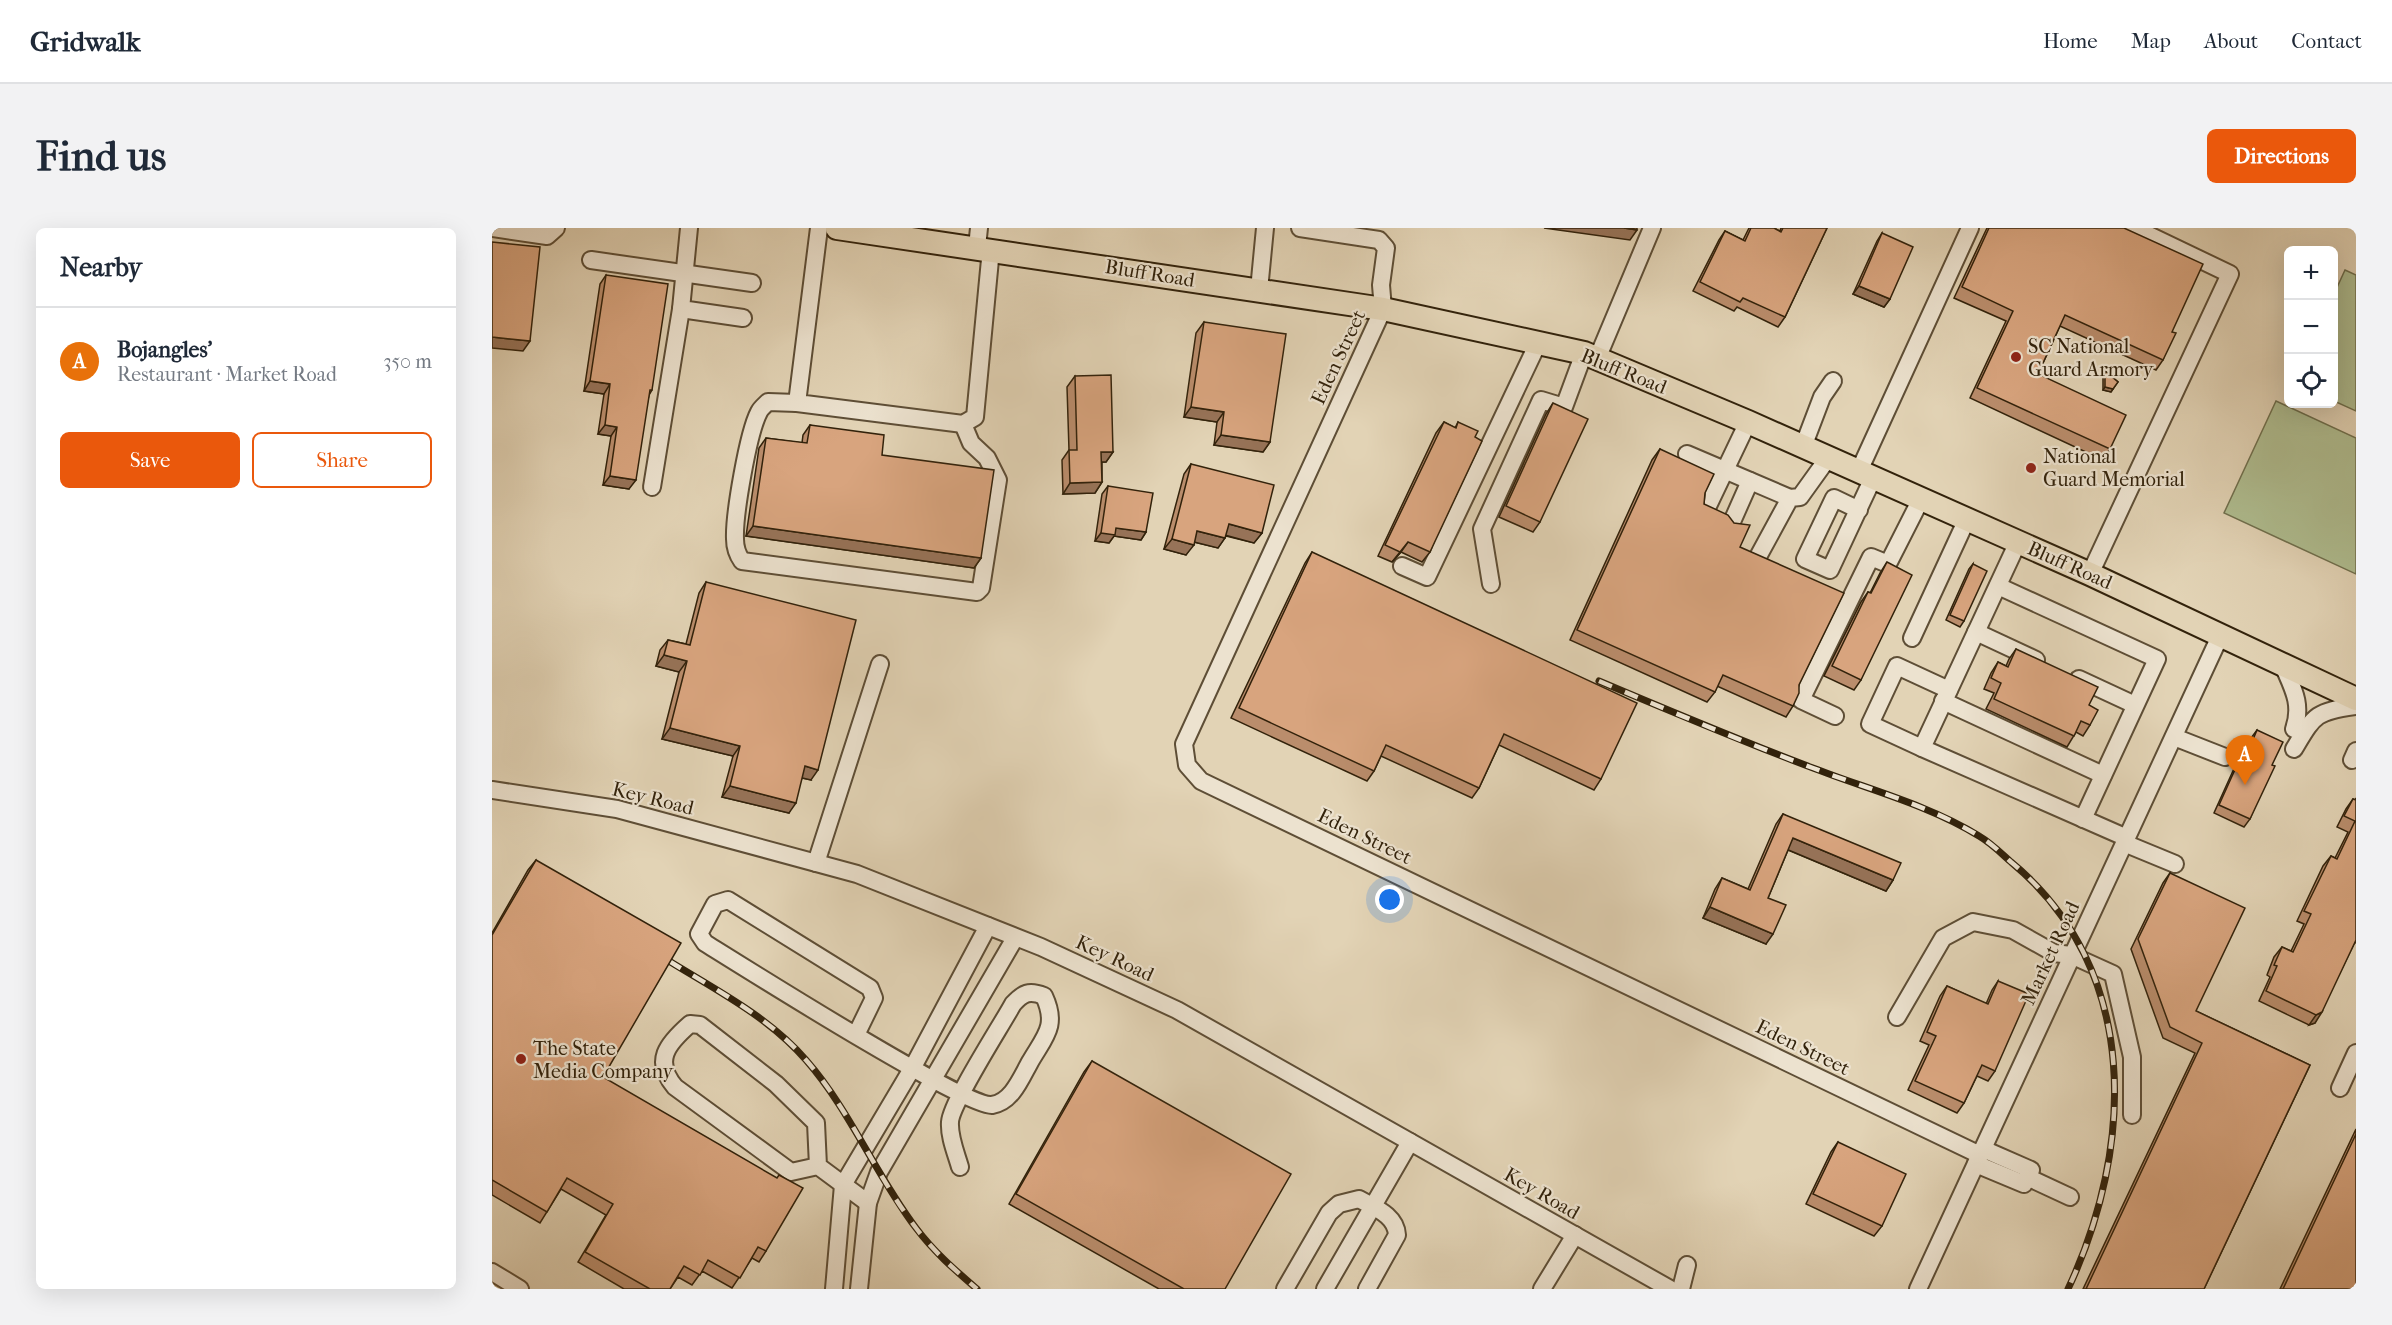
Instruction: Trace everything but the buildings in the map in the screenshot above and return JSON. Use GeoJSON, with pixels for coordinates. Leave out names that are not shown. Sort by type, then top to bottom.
{"type":"FeatureCollection","features":[{"type":"Feature","properties":{"kind":"main road","name":"Bluff Road"},"geometry":{"type":"LineString","coordinates":[[851,229],[983,242],[1383,309],[1590,356],[1748,422],[2090,574],[2222,634],[2356,699]]}},
{"type":"Feature","properties":{"kind":"street"},"geometry":{"type":"LineString","coordinates":[[492,228],[547,236],[556,228]]}},
{"type":"Feature","properties":{"kind":"street"},"geometry":{"type":"LineString","coordinates":[[652,487],[681,309],[689,228]]}},
{"type":"Feature","properties":{"kind":"street"},"geometry":{"type":"LineString","coordinates":[[797,403],[819,228]]}},
{"type":"Feature","properties":{"kind":"street"},"geometry":{"type":"LineString","coordinates":[[1259,290],[1266,228]]}},
{"type":"Feature","properties":{"kind":"street"},"geometry":{"type":"LineString","coordinates":[[1300,228],[1379,240],[1386,248],[1381,285],[1383,309]]}},
{"type":"Feature","properties":{"kind":"street"},"geometry":{"type":"LineString","coordinates":[[1491,584],[1482,528],[1541,400],[1564,407],[1652,228]]}},
{"type":"Feature","properties":{"kind":"street"},"geometry":{"type":"LineString","coordinates":[[1859,510],[1866,475],[1970,228]]}},
{"type":"Feature","properties":{"kind":"street"},"geometry":{"type":"LineString","coordinates":[[2090,574],[2230,274],[2134,228]]}},
{"type":"Feature","properties":{"kind":"street"},"geometry":{"type":"LineString","coordinates":[[963,424],[971,443],[987,458],[998,480],[981,588],[976,592],[742,561],[737,555],[734,537],[747,452],[760,411],[768,402],[797,403],[963,424],[975,417],[983,242]]}},
{"type":"Feature","properties":{"kind":"street"},"geometry":{"type":"LineString","coordinates":[[591,260],[752,283]]}},
{"type":"Feature","properties":{"kind":"street"},"geometry":{"type":"LineString","coordinates":[[681,309],[743,318]]}},
{"type":"Feature","properties":{"kind":"street","name":"Eden Street"},"geometry":{"type":"LineString","coordinates":[[1383,309],[1184,744],[1186,765],[1201,781],[1980,1156],[2070,1197]]}},
{"type":"Feature","properties":{"kind":"street"},"geometry":{"type":"LineString","coordinates":[[1402,566],[1427,577],[1538,343]]}},
{"type":"Feature","properties":{"kind":"street"},"geometry":{"type":"LineString","coordinates":[[1803,447],[1822,397],[1833,381]]}},
{"type":"Feature","properties":{"kind":"street"},"geometry":{"type":"LineString","coordinates":[[1707,508],[1748,422]]}},
{"type":"Feature","properties":{"kind":"street"},"geometry":{"type":"LineString","coordinates":[[1687,454],[1790,498],[1800,497],[1828,458]]}},
{"type":"Feature","properties":{"kind":"street"},"geometry":{"type":"LineString","coordinates":[[1731,524],[1750,481]]}},
{"type":"Feature","properties":{"kind":"street"},"geometry":{"type":"LineString","coordinates":[[1759,555],[1790,498]]}},
{"type":"Feature","properties":{"kind":"street"},"geometry":{"type":"LineString","coordinates":[[1835,716],[1801,700],[1871,557],[1888,564],[1921,499]]}},
{"type":"Feature","properties":{"kind":"street"},"geometry":{"type":"LineString","coordinates":[[1912,638],[1967,519]]}},
{"type":"Feature","properties":{"kind":"street"},"geometry":{"type":"LineString","coordinates":[[1922,748],[2018,542]]}},
{"type":"Feature","properties":{"kind":"street"},"geometry":{"type":"LineString","coordinates":[[1998,586],[2157,659],[2083,819]]}},
{"type":"Feature","properties":{"kind":"street"},"geometry":{"type":"LineString","coordinates":[[1976,632],[2135,705]]}},
{"type":"Feature","properties":{"kind":"street","name":"Market Road"},"geometry":{"type":"LineString","coordinates":[[1918,1289],[2222,634]]}},
{"type":"Feature","properties":{"kind":"street"},"geometry":{"type":"LineString","coordinates":[[2282,663],[2299,703],[2299,716],[2294,729]]}},
{"type":"Feature","properties":{"kind":"street"},"geometry":{"type":"LineString","coordinates":[[816,863],[880,664]]}},
{"type":"Feature","properties":{"kind":"street"},"geometry":{"type":"LineString","coordinates":[[2103,775],[1946,695],[1897,666],[1870,724],[2083,819],[2175,864]]}},
{"type":"Feature","properties":{"kind":"street"},"geometry":{"type":"LineString","coordinates":[[2294,749],[2316,716],[2325,711],[2356,706]]}},
{"type":"Feature","properties":{"kind":"street"},"geometry":{"type":"LineString","coordinates":[[2174,737],[2225,757]]}},
{"type":"Feature","properties":{"kind":"street","name":"Key Road"},"geometry":{"type":"LineString","coordinates":[[492,790],[617,809],[857,874],[988,926],[1177,1010],[1670,1289]]}},
{"type":"Feature","properties":{"kind":"street"},"geometry":{"type":"LineString","coordinates":[[856,1035],[874,998],[870,988],[728,900],[714,904],[699,934],[705,944],[856,1035],[934,1079],[962,1094],[978,1102],[991,1105],[1006,1099],[1015,1088],[1051,1025],[1051,1011],[1044,996],[1033,992],[1022,994],[1013,1004],[962,1094],[952,1110],[950,1123],[960,1167]]}},
{"type":"Feature","properties":{"kind":"street"},"geometry":{"type":"LineString","coordinates":[[1898,1017],[1943,938],[1972,922],[2013,930],[2054,953],[2072,955],[2113,974],[2132,1057],[2133,1115]]}},
{"type":"Feature","properties":{"kind":"street"},"geometry":{"type":"LineString","coordinates":[[834,1289],[843,1185],[913,1067],[988,926]]}},
{"type":"Feature","properties":{"kind":"street"},"geometry":{"type":"LineString","coordinates":[[860,1289],[868,1203],[879,1172],[1015,938]]}},
{"type":"Feature","properties":{"kind":"street"},"geometry":{"type":"LineString","coordinates":[[818,1166],[816,1123],[776,1084],[700,1025],[690,1024],[675,1037],[663,1059],[664,1074],[675,1087],[791,1172],[818,1166],[868,1203]]}},
{"type":"Feature","properties":{"kind":"street"},"geometry":{"type":"LineString","coordinates":[[2340,1088],[2356,1053]]}},
{"type":"Feature","properties":{"kind":"street"},"geometry":{"type":"LineString","coordinates":[[1325,1289],[1410,1142]]}},
{"type":"Feature","properties":{"kind":"street"},"geometry":{"type":"LineString","coordinates":[[1285,1289],[1329,1213],[1339,1204],[1351,1199],[1359,1199],[1372,1206],[1396,1225],[1397,1235],[1366,1289]]}},
{"type":"Feature","properties":{"kind":"street"},"geometry":{"type":"LineString","coordinates":[[1542,1289],[1575,1235]]}},
{"type":"Feature","properties":{"kind":"street"},"geometry":{"type":"LineString","coordinates":[[1681,1289],[1687,1265]]}},
{"type":"Feature","properties":{"kind":"street"},"geometry":{"type":"LineString","coordinates":[[492,1272],[519,1289]]}},
{"type":"Feature","properties":{"kind":"green space"},"geometry":{"type":"Polygon","coordinates":[[[2345,270],[2356,275],[2356,411],[2338,403],[2338,285],[2345,270]]]}},
{"type":"Feature","properties":{"kind":"green space"},"geometry":{"type":"Polygon","coordinates":[[[2276,401],[2284,405],[2284,408],[2291,408],[2356,438],[2356,574],[2224,513],[2276,401]]]}},
{"type":"Feature","properties":{"kind":"railway"},"geometry":{"type":"LineString","coordinates":[[1599,681],[1759,747],[1940,815],[1996,848],[2054,906],[2084,954],[2104,1007],[2113,1063],[2114,1120],[2105,1178],[2090,1235],[2068,1289]]}},
{"type":"Feature","properties":{"kind":"railway"},"geometry":{"type":"LineString","coordinates":[[669,961],[759,1017],[776,1030],[806,1060],[836,1100],[916,1228],[937,1253],[977,1289]]}},
{"type":"Feature","properties":{"kind":"place","name":"SC National Guard Armory"},"geometry":{"type":"Point","coordinates":[2016,357]}},
{"type":"Feature","properties":{"kind":"place","name":"National Guard Memorial"},"geometry":{"type":"Point","coordinates":[2031,468]}},
{"type":"Feature","properties":{"kind":"place","name":"Bojangles'"},"geometry":{"type":"Point","coordinates":[2245,785]}},
{"type":"Feature","properties":{"kind":"place","name":"The State Media Company"},"geometry":{"type":"Point","coordinates":[521,1059]}}]}
